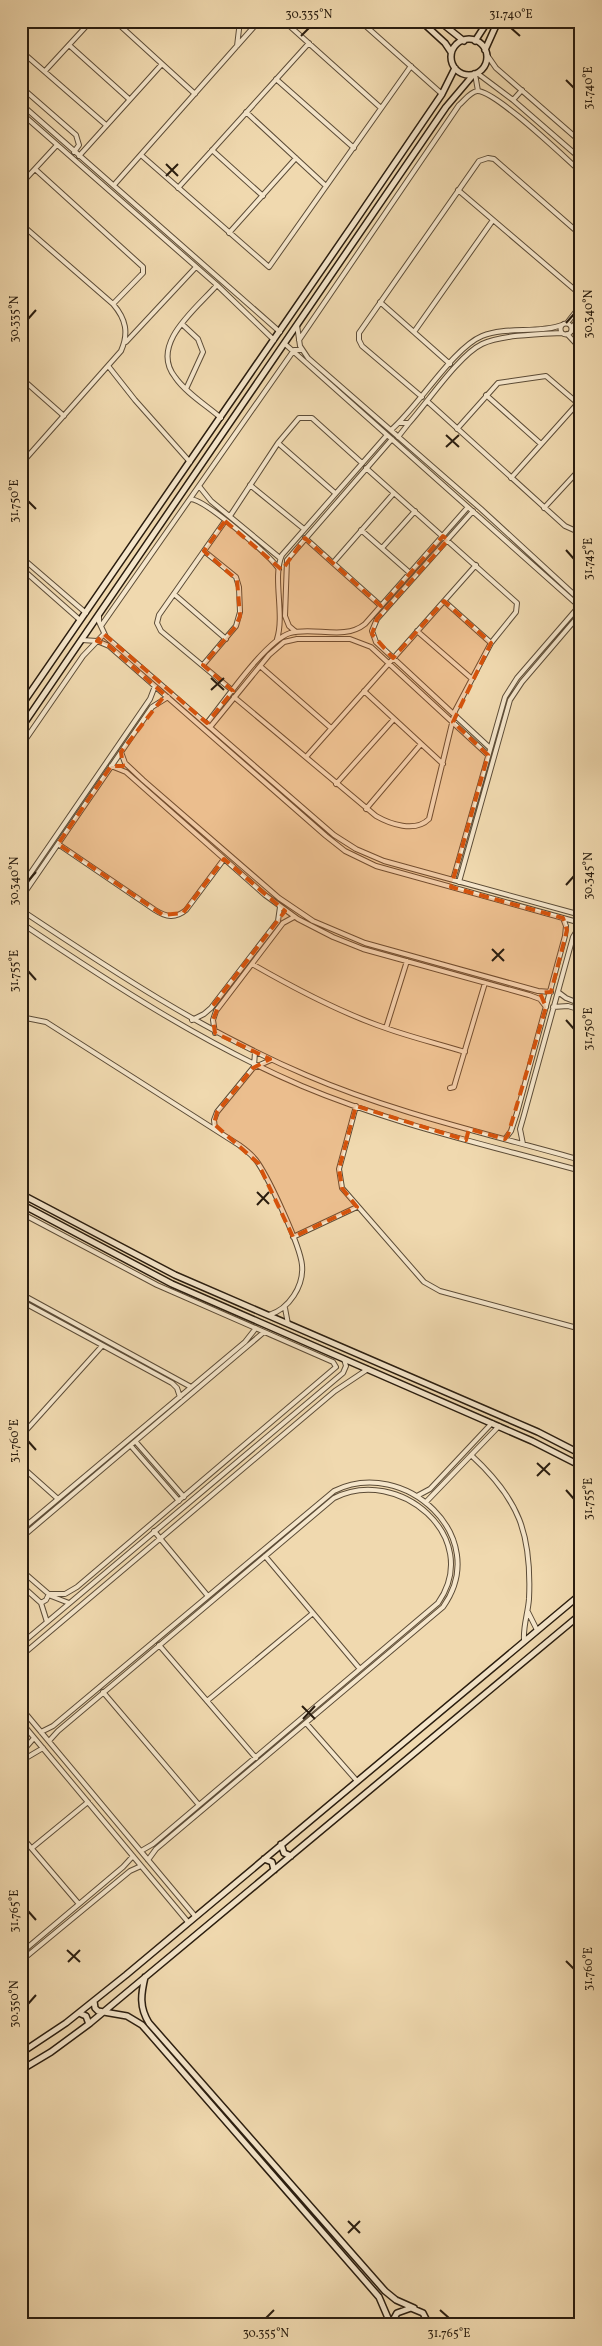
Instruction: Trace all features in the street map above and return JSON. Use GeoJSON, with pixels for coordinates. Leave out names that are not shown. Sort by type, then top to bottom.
{"type":"FeatureCollection","features":[{"type":"Feature","properties":{"kind":"street"},"geometry":{"type":"LineString","coordinates":[[45,72],[91,21]]}},
{"type":"Feature","properties":{"kind":"street"},"geometry":{"type":"LineString","coordinates":[[115,21],[195,94]]}},
{"type":"Feature","properties":{"kind":"street"},"geometry":{"type":"LineString","coordinates":[[237,46],[240,21]]}},
{"type":"Feature","properties":{"kind":"street"},"geometry":{"type":"LineString","coordinates":[[114,185],[259,21]]}},
{"type":"Feature","properties":{"kind":"street"},"geometry":{"type":"LineString","coordinates":[[284,21],[381,108]]}},
{"type":"Feature","properties":{"kind":"street"},"geometry":{"type":"LineString","coordinates":[[360,21],[442,94]]}},
{"type":"Feature","properties":{"kind":"street"},"geometry":{"type":"LineString","coordinates":[[21,706],[191,462],[442,94],[455,68],[451,52],[445,43],[421,21]]}},
{"type":"Feature","properties":{"kind":"street"},"geometry":{"type":"LineString","coordinates":[[439,21],[464,41]]}},
{"type":"Feature","properties":{"kind":"street"},"geometry":{"type":"LineString","coordinates":[[475,40],[488,21]]}},
{"type":"Feature","properties":{"kind":"street"},"geometry":{"type":"LineString","coordinates":[[21,728],[446,106],[485,65],[486,53],[498,21]]}},
{"type":"Feature","properties":{"kind":"street"},"geometry":{"type":"LineString","coordinates":[[451,52],[456,45],[464,41],[475,40]]}},
{"type":"Feature","properties":{"kind":"street"},"geometry":{"type":"LineString","coordinates":[[475,40],[496,68],[581,142]]}},
{"type":"Feature","properties":{"kind":"street"},"geometry":{"type":"LineString","coordinates":[[178,188],[309,43]]}},
{"type":"Feature","properties":{"kind":"street"},"geometry":{"type":"LineString","coordinates":[[69,45],[129,99]]}},
{"type":"Feature","properties":{"kind":"street"},"geometry":{"type":"LineString","coordinates":[[21,51],[106,125]]}},
{"type":"Feature","properties":{"kind":"street"},"geometry":{"type":"LineString","coordinates":[[79,156],[162,64]]}},
{"type":"Feature","properties":{"kind":"street"},"geometry":{"type":"LineString","coordinates":[[141,155],[266,266],[271,266],[411,66]]}},
{"type":"Feature","properties":{"kind":"street"},"geometry":{"type":"LineString","coordinates":[[455,68],[464,74],[476,74],[513,100],[581,159]]}},
{"type":"Feature","properties":{"kind":"street"},"geometry":{"type":"LineString","coordinates":[[476,74],[478,91]]}},
{"type":"Feature","properties":{"kind":"street"},"geometry":{"type":"LineString","coordinates":[[276,79],[354,148]]}},
{"type":"Feature","properties":{"kind":"street"},"geometry":{"type":"LineString","coordinates":[[21,87],[76,134],[79,145],[74,152]]}},
{"type":"Feature","properties":{"kind":"street"},"geometry":{"type":"LineString","coordinates":[[513,100],[522,90]]}},
{"type":"Feature","properties":{"kind":"street"},"geometry":{"type":"LineString","coordinates":[[478,91],[502,103],[581,172]]}},
{"type":"Feature","properties":{"kind":"street"},"geometry":{"type":"LineString","coordinates":[[299,340],[459,105],[478,91]]}},
{"type":"Feature","properties":{"kind":"street"},"geometry":{"type":"LineString","coordinates":[[21,104],[280,332]]}},
{"type":"Feature","properties":{"kind":"street"},"geometry":{"type":"LineString","coordinates":[[246,112],[326,186]]}},
{"type":"Feature","properties":{"kind":"street"},"geometry":{"type":"LineString","coordinates":[[21,113],[217,285],[274,340]]}},
{"type":"Feature","properties":{"kind":"street"},"geometry":{"type":"LineString","coordinates":[[42,132],[47,127]]}},
{"type":"Feature","properties":{"kind":"street"},"geometry":{"type":"LineString","coordinates":[[21,184],[58,145]]}},
{"type":"Feature","properties":{"kind":"street"},"geometry":{"type":"LineString","coordinates":[[212,150],[262,196]]}},
{"type":"Feature","properties":{"kind":"street"},"geometry":{"type":"LineString","coordinates":[[229,233],[296,158]]}},
{"type":"Feature","properties":{"kind":"street"},"geometry":{"type":"LineString","coordinates":[[422,397],[360,344],[359,333],[478,161],[491,158],[581,235]]}},
{"type":"Feature","properties":{"kind":"street"},"geometry":{"type":"LineString","coordinates":[[35,169],[143,267],[143,273],[113,304]]}},
{"type":"Feature","properties":{"kind":"street"},"geometry":{"type":"LineString","coordinates":[[458,190],[581,295]]}},
{"type":"Feature","properties":{"kind":"street"},"geometry":{"type":"LineString","coordinates":[[414,332],[493,220]]}},
{"type":"Feature","properties":{"kind":"street"},"geometry":{"type":"LineString","coordinates":[[21,224],[113,304],[125,322],[125,342],[122,352],[21,464]]}},
{"type":"Feature","properties":{"kind":"street"},"geometry":{"type":"LineString","coordinates":[[125,342],[196,267]]}},
{"type":"Feature","properties":{"kind":"street"},"geometry":{"type":"LineString","coordinates":[[217,285],[172,336],[167,357],[174,377],[221,418]]}},
{"type":"Feature","properties":{"kind":"street"},"geometry":{"type":"LineString","coordinates":[[380,302],[450,364]]}},
{"type":"Feature","properties":{"kind":"street"},"geometry":{"type":"LineString","coordinates":[[581,305],[560,329],[581,349]]}},
{"type":"Feature","properties":{"kind":"street"},"geometry":{"type":"LineString","coordinates":[[398,437],[467,355],[479,345],[495,340],[565,334],[572,329],[581,314]]}},
{"type":"Feature","properties":{"kind":"street"},"geometry":{"type":"LineString","coordinates":[[255,320],[260,315]]}},
{"type":"Feature","properties":{"kind":"street"},"geometry":{"type":"LineString","coordinates":[[182,324],[198,339],[203,352],[186,388]]}},
{"type":"Feature","properties":{"kind":"street"},"geometry":{"type":"LineString","coordinates":[[391,430],[470,343],[487,335],[564,324],[572,329],[581,339]]}},
{"type":"Feature","properties":{"kind":"street"},"geometry":{"type":"LineString","coordinates":[[298,325],[302,350],[308,358],[438,471],[580,604]]}},
{"type":"Feature","properties":{"kind":"street"},"geometry":{"type":"LineString","coordinates":[[285,344],[580,604]]}},
{"type":"Feature","properties":{"kind":"street"},"geometry":{"type":"LineString","coordinates":[[101,626],[292,352],[296,349],[302,350]]}},
{"type":"Feature","properties":{"kind":"street"},"geometry":{"type":"LineString","coordinates":[[109,367],[135,400],[191,462]]}},
{"type":"Feature","properties":{"kind":"street"},"geometry":{"type":"LineString","coordinates":[[457,429],[498,383],[542,376],[552,380],[579,404],[511,478]]}},
{"type":"Feature","properties":{"kind":"street"},"geometry":{"type":"LineString","coordinates":[[21,378],[64,416]]}},
{"type":"Feature","properties":{"kind":"street"},"geometry":{"type":"LineString","coordinates":[[486,395],[541,444]]}},
{"type":"Feature","properties":{"kind":"street"},"geometry":{"type":"LineString","coordinates":[[427,401],[544,508],[570,529],[581,530]]}},
{"type":"Feature","properties":{"kind":"street"},"geometry":{"type":"LineString","coordinates":[[355,407],[359,402]]}},
{"type":"Feature","properties":{"kind":"street"},"geometry":{"type":"LineString","coordinates":[[230,516],[296,419],[309,417],[362,463]]}},
{"type":"Feature","properties":{"kind":"street"},"geometry":{"type":"LineString","coordinates":[[399,423],[409,423]]}},
{"type":"Feature","properties":{"kind":"street"},"geometry":{"type":"LineString","coordinates":[[206,723],[277,639],[280,624],[280,558],[387,435]]}},
{"type":"Feature","properties":{"kind":"street"},"geometry":{"type":"LineString","coordinates":[[296,632],[289,626],[285,616],[285,568],[289,557],[392,439]]}},
{"type":"Feature","properties":{"kind":"street"},"geometry":{"type":"LineString","coordinates":[[278,443],[336,493]]}},
{"type":"Feature","properties":{"kind":"street"},"geometry":{"type":"LineString","coordinates":[[195,456],[204,462]]}},
{"type":"Feature","properties":{"kind":"street"},"geometry":{"type":"LineString","coordinates":[[234,697],[366,809],[382,820],[410,826],[425,823],[430,817],[454,715],[471,678],[491,643],[516,612],[517,603],[366,468]]}},
{"type":"Feature","properties":{"kind":"street"},"geometry":{"type":"LineString","coordinates":[[544,508],[581,468]]}},
{"type":"Feature","properties":{"kind":"street"},"geometry":{"type":"LineString","coordinates":[[433,476],[438,471]]}},
{"type":"Feature","properties":{"kind":"street"},"geometry":{"type":"LineString","coordinates":[[250,485],[304,529]]}},
{"type":"Feature","properties":{"kind":"street"},"geometry":{"type":"LineString","coordinates":[[199,486],[206,496],[280,558]]}},
{"type":"Feature","properties":{"kind":"street"},"geometry":{"type":"LineString","coordinates":[[333,562],[394,493]]}},
{"type":"Feature","properties":{"kind":"street"},"geometry":{"type":"LineString","coordinates":[[201,501],[206,496]]}},
{"type":"Feature","properties":{"kind":"street"},"geometry":{"type":"LineString","coordinates":[[190,499],[201,501],[251,542],[279,569]]}},
{"type":"Feature","properties":{"kind":"street"},"geometry":{"type":"LineString","coordinates":[[277,639],[296,632],[356,630],[365,624],[468,507]]}},
{"type":"Feature","properties":{"kind":"street"},"geometry":{"type":"LineString","coordinates":[[382,548],[415,511]]}},
{"type":"Feature","properties":{"kind":"street"},"geometry":{"type":"LineString","coordinates":[[473,511],[374,625],[374,640],[490,748]]}},
{"type":"Feature","properties":{"kind":"street"},"geometry":{"type":"LineString","coordinates":[[225,521],[158,618],[158,625],[233,691]]}},
{"type":"Feature","properties":{"kind":"street"},"geometry":{"type":"LineString","coordinates":[[361,530],[410,573]]}},
{"type":"Feature","properties":{"kind":"street"},"geometry":{"type":"LineString","coordinates":[[251,542],[255,538]]}},
{"type":"Feature","properties":{"kind":"street"},"geometry":{"type":"LineString","coordinates":[[305,538],[381,606]]}},
{"type":"Feature","properties":{"kind":"street"},"geometry":{"type":"LineString","coordinates":[[203,665],[226,639],[239,620],[239,583],[231,571],[204,551]]}},
{"type":"Feature","properties":{"kind":"street"},"geometry":{"type":"LineString","coordinates":[[21,556],[86,613]]}},
{"type":"Feature","properties":{"kind":"street"},"geometry":{"type":"LineString","coordinates":[[306,758],[476,565]]}},
{"type":"Feature","properties":{"kind":"street"},"geometry":{"type":"LineString","coordinates":[[21,568],[80,620]]}},
{"type":"Feature","properties":{"kind":"street"},"geometry":{"type":"LineString","coordinates":[[174,594],[226,639]]}},
{"type":"Feature","properties":{"kind":"street"},"geometry":{"type":"LineString","coordinates":[[444,601],[491,643]]}},
{"type":"Feature","properties":{"kind":"street"},"geometry":{"type":"LineString","coordinates":[[453,880],[502,704],[512,684],[580,604]]}},
{"type":"Feature","properties":{"kind":"street"},"geometry":{"type":"LineString","coordinates":[[99,614],[104,634],[341,840],[373,858],[581,915]]}},
{"type":"Feature","properties":{"kind":"street"},"geometry":{"type":"LineString","coordinates":[[459,882],[510,700],[522,682],[581,614]]}},
{"type":"Feature","properties":{"kind":"street"},"geometry":{"type":"LineString","coordinates":[[418,631],[471,678]]}},
{"type":"Feature","properties":{"kind":"street"},"geometry":{"type":"LineString","coordinates":[[21,746],[83,656],[104,634]]}},
{"type":"Feature","properties":{"kind":"street"},"geometry":{"type":"LineString","coordinates":[[82,640],[96,641],[109,646],[338,847],[359,859],[388,870],[581,924],[572,937],[520,1129],[523,1144]]}},
{"type":"Feature","properties":{"kind":"street"},"geometry":{"type":"LineString","coordinates":[[211,726],[260,666],[279,646],[290,640],[360,640],[389,663],[488,754]]}},
{"type":"Feature","properties":{"kind":"street"},"geometry":{"type":"LineString","coordinates":[[260,666],[331,728]]}},
{"type":"Feature","properties":{"kind":"street"},"geometry":{"type":"LineString","coordinates":[[21,903],[23,889],[147,703],[154,686]]}},
{"type":"Feature","properties":{"kind":"street"},"geometry":{"type":"LineString","coordinates":[[364,692],[443,764]]}},
{"type":"Feature","properties":{"kind":"street"},"geometry":{"type":"LineString","coordinates":[[23,889],[58,844],[152,707],[168,697]]}},
{"type":"Feature","properties":{"kind":"street"},"geometry":{"type":"LineString","coordinates":[[147,703],[152,707]]}},
{"type":"Feature","properties":{"kind":"street"},"geometry":{"type":"LineString","coordinates":[[336,784],[394,719]]}},
{"type":"Feature","properties":{"kind":"street"},"geometry":{"type":"LineString","coordinates":[[366,809],[421,744]]}},
{"type":"Feature","properties":{"kind":"street"},"geometry":{"type":"LineString","coordinates":[[121,752],[123,760],[130,768],[290,906],[337,932],[395,952],[531,989],[551,992]]}},
{"type":"Feature","properties":{"kind":"street"},"geometry":{"type":"LineString","coordinates":[[250,770],[254,764]]}},
{"type":"Feature","properties":{"kind":"street"},"geometry":{"type":"LineString","coordinates":[[111,766],[126,772],[224,859],[294,917],[349,944],[529,995],[540,999],[546,1007]]}},
{"type":"Feature","properties":{"kind":"street"},"geometry":{"type":"LineString","coordinates":[[126,772],[130,768]]}},
{"type":"Feature","properties":{"kind":"street"},"geometry":{"type":"LineString","coordinates":[[58,844],[155,910],[167,916],[179,915],[186,910],[224,859]]}},
{"type":"Feature","properties":{"kind":"street"},"geometry":{"type":"LineString","coordinates":[[388,870],[391,863]]}},
{"type":"Feature","properties":{"kind":"street"},"geometry":{"type":"LineString","coordinates":[[192,1020],[204,1014],[214,1004],[274,926],[280,916],[280,907]]}},
{"type":"Feature","properties":{"kind":"street"},"geometry":{"type":"LineString","coordinates":[[21,910],[131,983],[192,1020],[272,1060],[359,1096],[581,1160]]}},
{"type":"Feature","properties":{"kind":"street"},"geometry":{"type":"LineString","coordinates":[[215,1033],[213,1020],[219,1007],[278,930],[294,917]]}},
{"type":"Feature","properties":{"kind":"street"},"geometry":{"type":"LineString","coordinates":[[504,1139],[510,1131],[517,1113],[551,992],[565,936],[566,926],[563,918]]}},
{"type":"Feature","properties":{"kind":"street"},"geometry":{"type":"LineString","coordinates":[[21,923],[159,1013],[255,1066],[356,1106],[466,1140],[581,1171]]}},
{"type":"Feature","properties":{"kind":"street"},"geometry":{"type":"LineString","coordinates":[[274,926],[278,930]]}},
{"type":"Feature","properties":{"kind":"street"},"geometry":{"type":"LineString","coordinates":[[565,936],[572,937]]}},
{"type":"Feature","properties":{"kind":"street"},"geometry":{"type":"LineString","coordinates":[[394,958],[395,952]]}},
{"type":"Feature","properties":{"kind":"street"},"geometry":{"type":"LineString","coordinates":[[386,1028],[407,961]]}},
{"type":"Feature","properties":{"kind":"street"},"geometry":{"type":"LineString","coordinates":[[252,964],[321,1001],[386,1028],[465,1052]]}},
{"type":"Feature","properties":{"kind":"street"},"geometry":{"type":"LineString","coordinates":[[450,1088],[454,1086],[485,982]]}},
{"type":"Feature","properties":{"kind":"street"},"geometry":{"type":"LineString","coordinates":[[529,995],[531,989]]}},
{"type":"Feature","properties":{"kind":"street"},"geometry":{"type":"LineString","coordinates":[[558,992],[578,1003],[575,1008]]}},
{"type":"Feature","properties":{"kind":"street"},"geometry":{"type":"LineString","coordinates":[[214,1004],[219,1007]]}},
{"type":"Feature","properties":{"kind":"street"},"geometry":{"type":"LineString","coordinates":[[553,1007],[581,1010]]}},
{"type":"Feature","properties":{"kind":"street"},"geometry":{"type":"LineString","coordinates":[[21,1018],[46,1022],[246,1150],[258,1163],[293,1237],[300,1257],[302,1271],[299,1285],[285,1308],[269,1315]]}},
{"type":"Feature","properties":{"kind":"street"},"geometry":{"type":"LineString","coordinates":[[255,1052],[255,1066]]}},
{"type":"Feature","properties":{"kind":"street"},"geometry":{"type":"LineString","coordinates":[[215,1130],[214,1120],[217,1112],[255,1066],[272,1060]]}},
{"type":"Feature","properties":{"kind":"street"},"geometry":{"type":"LineString","coordinates":[[356,1106],[339,1169],[342,1188],[418,1276],[432,1287],[581,1329]]}},
{"type":"Feature","properties":{"kind":"street"},"geometry":{"type":"LineString","coordinates":[[517,1113],[524,1115]]}},
{"type":"Feature","properties":{"kind":"street"},"geometry":{"type":"LineString","coordinates":[[466,1140],[469,1129]]}},
{"type":"Feature","properties":{"kind":"street"},"geometry":{"type":"LineString","coordinates":[[21,1194],[154,1265],[538,1432],[581,1454]]}},
{"type":"Feature","properties":{"kind":"street"},"geometry":{"type":"LineString","coordinates":[[21,1204],[151,1274],[499,1426],[581,1466]]}},
{"type":"Feature","properties":{"kind":"street"},"geometry":{"type":"LineString","coordinates":[[293,1237],[357,1207]]}},
{"type":"Feature","properties":{"kind":"street"},"geometry":{"type":"LineString","coordinates":[[21,1212],[149,1281],[333,1362],[336,1369],[69,1592],[58,1595],[49,1594]]}},
{"type":"Feature","properties":{"kind":"street"},"geometry":{"type":"LineString","coordinates":[[21,1294],[191,1387]]}},
{"type":"Feature","properties":{"kind":"street"},"geometry":{"type":"LineString","coordinates":[[215,1303],[219,1298],[219,1294]]}},
{"type":"Feature","properties":{"kind":"street"},"geometry":{"type":"LineString","coordinates":[[229,1309],[233,1300]]}},
{"type":"Feature","properties":{"kind":"street"},"geometry":{"type":"LineString","coordinates":[[21,1302],[176,1386],[180,1397]]}},
{"type":"Feature","properties":{"kind":"street"},"geometry":{"type":"LineString","coordinates":[[285,1308],[288,1324]]}},
{"type":"Feature","properties":{"kind":"street"},"geometry":{"type":"LineString","coordinates":[[21,1530],[245,1342],[256,1328]]}},
{"type":"Feature","properties":{"kind":"street"},"geometry":{"type":"LineString","coordinates":[[21,1538],[264,1332]]}},
{"type":"Feature","properties":{"kind":"street"},"geometry":{"type":"LineString","coordinates":[[21,1436],[102,1346]]}},
{"type":"Feature","properties":{"kind":"street"},"geometry":{"type":"LineString","coordinates":[[29,1649],[22,1643],[345,1371],[346,1364],[344,1359]]}},
{"type":"Feature","properties":{"kind":"street"},"geometry":{"type":"LineString","coordinates":[[21,1656],[335,1391],[368,1369]]}},
{"type":"Feature","properties":{"kind":"street"},"geometry":{"type":"LineString","coordinates":[[169,1382],[172,1376]]}},
{"type":"Feature","properties":{"kind":"street"},"geometry":{"type":"LineString","coordinates":[[329,1385],[335,1391]]}},
{"type":"Feature","properties":{"kind":"street"},"geometry":{"type":"LineString","coordinates":[[417,1496],[433,1486],[492,1423]]}},
{"type":"Feature","properties":{"kind":"street"},"geometry":{"type":"LineString","coordinates":[[426,1502],[499,1426]]}},
{"type":"Feature","properties":{"kind":"street"},"geometry":{"type":"LineString","coordinates":[[136,1442],[184,1497]]}},
{"type":"Feature","properties":{"kind":"street"},"geometry":{"type":"LineString","coordinates":[[131,1446],[179,1501]]}},
{"type":"Feature","properties":{"kind":"street"},"geometry":{"type":"LineString","coordinates":[[471,1455],[504,1489],[521,1522],[528,1560],[528,1611],[524,1629],[524,1640]]}},
{"type":"Feature","properties":{"kind":"street"},"geometry":{"type":"LineString","coordinates":[[21,1466],[58,1499]]}},
{"type":"Feature","properties":{"kind":"street"},"geometry":{"type":"LineString","coordinates":[[204,1480],[209,1485]]}},
{"type":"Feature","properties":{"kind":"street"},"geometry":{"type":"LineString","coordinates":[[42,1732],[53,1726],[305,1513],[334,1491],[356,1484],[387,1485],[417,1496],[426,1502],[450,1530],[458,1558],[455,1583],[443,1607],[156,1849],[148,1860]]}},
{"type":"Feature","properties":{"kind":"street"},"geometry":{"type":"LineString","coordinates":[[433,1486],[437,1490]]}},
{"type":"Feature","properties":{"kind":"street"},"geometry":{"type":"LineString","coordinates":[[49,1741],[58,1730],[328,1502],[347,1492],[367,1489],[386,1492],[408,1500],[434,1520],[446,1540],[450,1559],[449,1582],[438,1603],[200,1805],[153,1844],[140,1851]]}},
{"type":"Feature","properties":{"kind":"street"},"geometry":{"type":"LineString","coordinates":[[305,1513],[309,1518]]}},
{"type":"Feature","properties":{"kind":"street"},"geometry":{"type":"LineString","coordinates":[[28,1525],[32,1530]]}},
{"type":"Feature","properties":{"kind":"street"},"geometry":{"type":"LineString","coordinates":[[154,1531],[208,1595]]}},
{"type":"Feature","properties":{"kind":"street"},"geometry":{"type":"LineString","coordinates":[[266,1556],[360,1669]]}},
{"type":"Feature","properties":{"kind":"street"},"geometry":{"type":"LineString","coordinates":[[450,1559],[458,1558]]}},
{"type":"Feature","properties":{"kind":"street"},"geometry":{"type":"LineString","coordinates":[[97,1569],[102,1574]]}},
{"type":"Feature","properties":{"kind":"street"},"geometry":{"type":"LineString","coordinates":[[21,1570],[49,1594],[69,1603]]}},
{"type":"Feature","properties":{"kind":"street"},"geometry":{"type":"LineString","coordinates":[[21,1584],[41,1603],[46,1612],[47,1622]]}},
{"type":"Feature","properties":{"kind":"street"},"geometry":{"type":"LineString","coordinates":[[212,1592],[216,1597]]}},
{"type":"Feature","properties":{"kind":"street"},"geometry":{"type":"LineString","coordinates":[[41,1603],[46,1600],[49,1594]]}},
{"type":"Feature","properties":{"kind":"street"},"geometry":{"type":"LineString","coordinates":[[21,2054],[94,2001],[581,1594]]}},
{"type":"Feature","properties":{"kind":"street"},"geometry":{"type":"LineString","coordinates":[[528,1611],[537,1630]]}},
{"type":"Feature","properties":{"kind":"street"},"geometry":{"type":"LineString","coordinates":[[207,1701],[313,1613]]}},
{"type":"Feature","properties":{"kind":"street"},"geometry":{"type":"LineString","coordinates":[[21,2070],[51,2052],[89,2024],[581,1614]]}},
{"type":"Feature","properties":{"kind":"street"},"geometry":{"type":"LineString","coordinates":[[159,1636],[161,1643],[207,1701],[256,1758]]}},
{"type":"Feature","properties":{"kind":"street"},"geometry":{"type":"LineString","coordinates":[[103,1692],[200,1805]]}},
{"type":"Feature","properties":{"kind":"street"},"geometry":{"type":"LineString","coordinates":[[21,1708],[195,1916]]}},
{"type":"Feature","properties":{"kind":"street"},"geometry":{"type":"LineString","coordinates":[[21,1722],[188,1922]]}},
{"type":"Feature","properties":{"kind":"street"},"geometry":{"type":"LineString","coordinates":[[306,1723],[357,1781]]}},
{"type":"Feature","properties":{"kind":"street"},"geometry":{"type":"LineString","coordinates":[[21,1753],[34,1738]]}},
{"type":"Feature","properties":{"kind":"street"},"geometry":{"type":"LineString","coordinates":[[21,1761],[43,1748]]}},
{"type":"Feature","properties":{"kind":"street"},"geometry":{"type":"LineString","coordinates":[[69,1779],[76,1774]]}},
{"type":"Feature","properties":{"kind":"street"},"geometry":{"type":"LineString","coordinates":[[214,1793],[218,1798]]}},
{"type":"Feature","properties":{"kind":"street"},"geometry":{"type":"LineString","coordinates":[[32,1848],[88,1802]]}},
{"type":"Feature","properties":{"kind":"street"},"geometry":{"type":"LineString","coordinates":[[21,1836],[79,1904]]}},
{"type":"Feature","properties":{"kind":"street"},"geometry":{"type":"LineString","coordinates":[[281,1844],[284,1853],[291,1856]]}},
{"type":"Feature","properties":{"kind":"street"},"geometry":{"type":"LineString","coordinates":[[21,1953],[133,1856]]}},
{"type":"Feature","properties":{"kind":"street"},"geometry":{"type":"LineString","coordinates":[[264,1859],[272,1862],[274,1870]]}},
{"type":"Feature","properties":{"kind":"street"},"geometry":{"type":"LineString","coordinates":[[21,1961],[130,1871],[141,1866]]}},
{"type":"Feature","properties":{"kind":"street"},"geometry":{"type":"LineString","coordinates":[[104,1883],[108,1889]]}},
{"type":"Feature","properties":{"kind":"street"},"geometry":{"type":"LineString","coordinates":[[160,1889],[168,1883]]}},
{"type":"Feature","properties":{"kind":"street"},"geometry":{"type":"LineString","coordinates":[[145,1977],[141,2000],[149,2022],[376,2281],[391,2297],[425,2315],[429,2325]]}},
{"type":"Feature","properties":{"kind":"street"},"geometry":{"type":"LineString","coordinates":[[94,2001],[96,2010],[102,2013],[127,2016],[142,2025],[384,2305],[391,2325]]}},
{"type":"Feature","properties":{"kind":"street"},"geometry":{"type":"LineString","coordinates":[[79,2013],[86,2016],[89,2024]]}},
{"type":"Feature","properties":{"kind":"street"},"geometry":{"type":"LineString","coordinates":[[369,2287],[376,2281]]}},
{"type":"Feature","properties":{"kind":"street"},"geometry":{"type":"LineString","coordinates":[[391,2325],[395,2316],[400,2311],[414,2308]]}},
{"type":"Feature","properties":{"kind":"highlighted area"},"geometry":{"type":"Polygon","coordinates":[[[225,521],[282,570],[305,538],[381,606],[443,536],[448,540],[377,619],[372,634],[393,658],[444,601],[491,643],[453,722],[488,755],[451,887],[563,918],[567,930],[551,992],[540,993],[546,1007],[508,1135],[505,1139],[469,1129],[466,1140],[356,1106],[339,1169],[342,1188],[357,1207],[293,1237],[258,1163],[214,1124],[217,1112],[253,1068],[270,1059],[215,1033],[213,1020],[218,1007],[214,1004],[285,911],[224,859],[183,913],[163,915],[58,844],[111,766],[123,766],[121,752],[165,695],[109,646],[97,641],[104,634],[207,723],[233,691],[203,665],[236,626],[240,616],[237,580],[204,551],[225,521]]]}}]}
